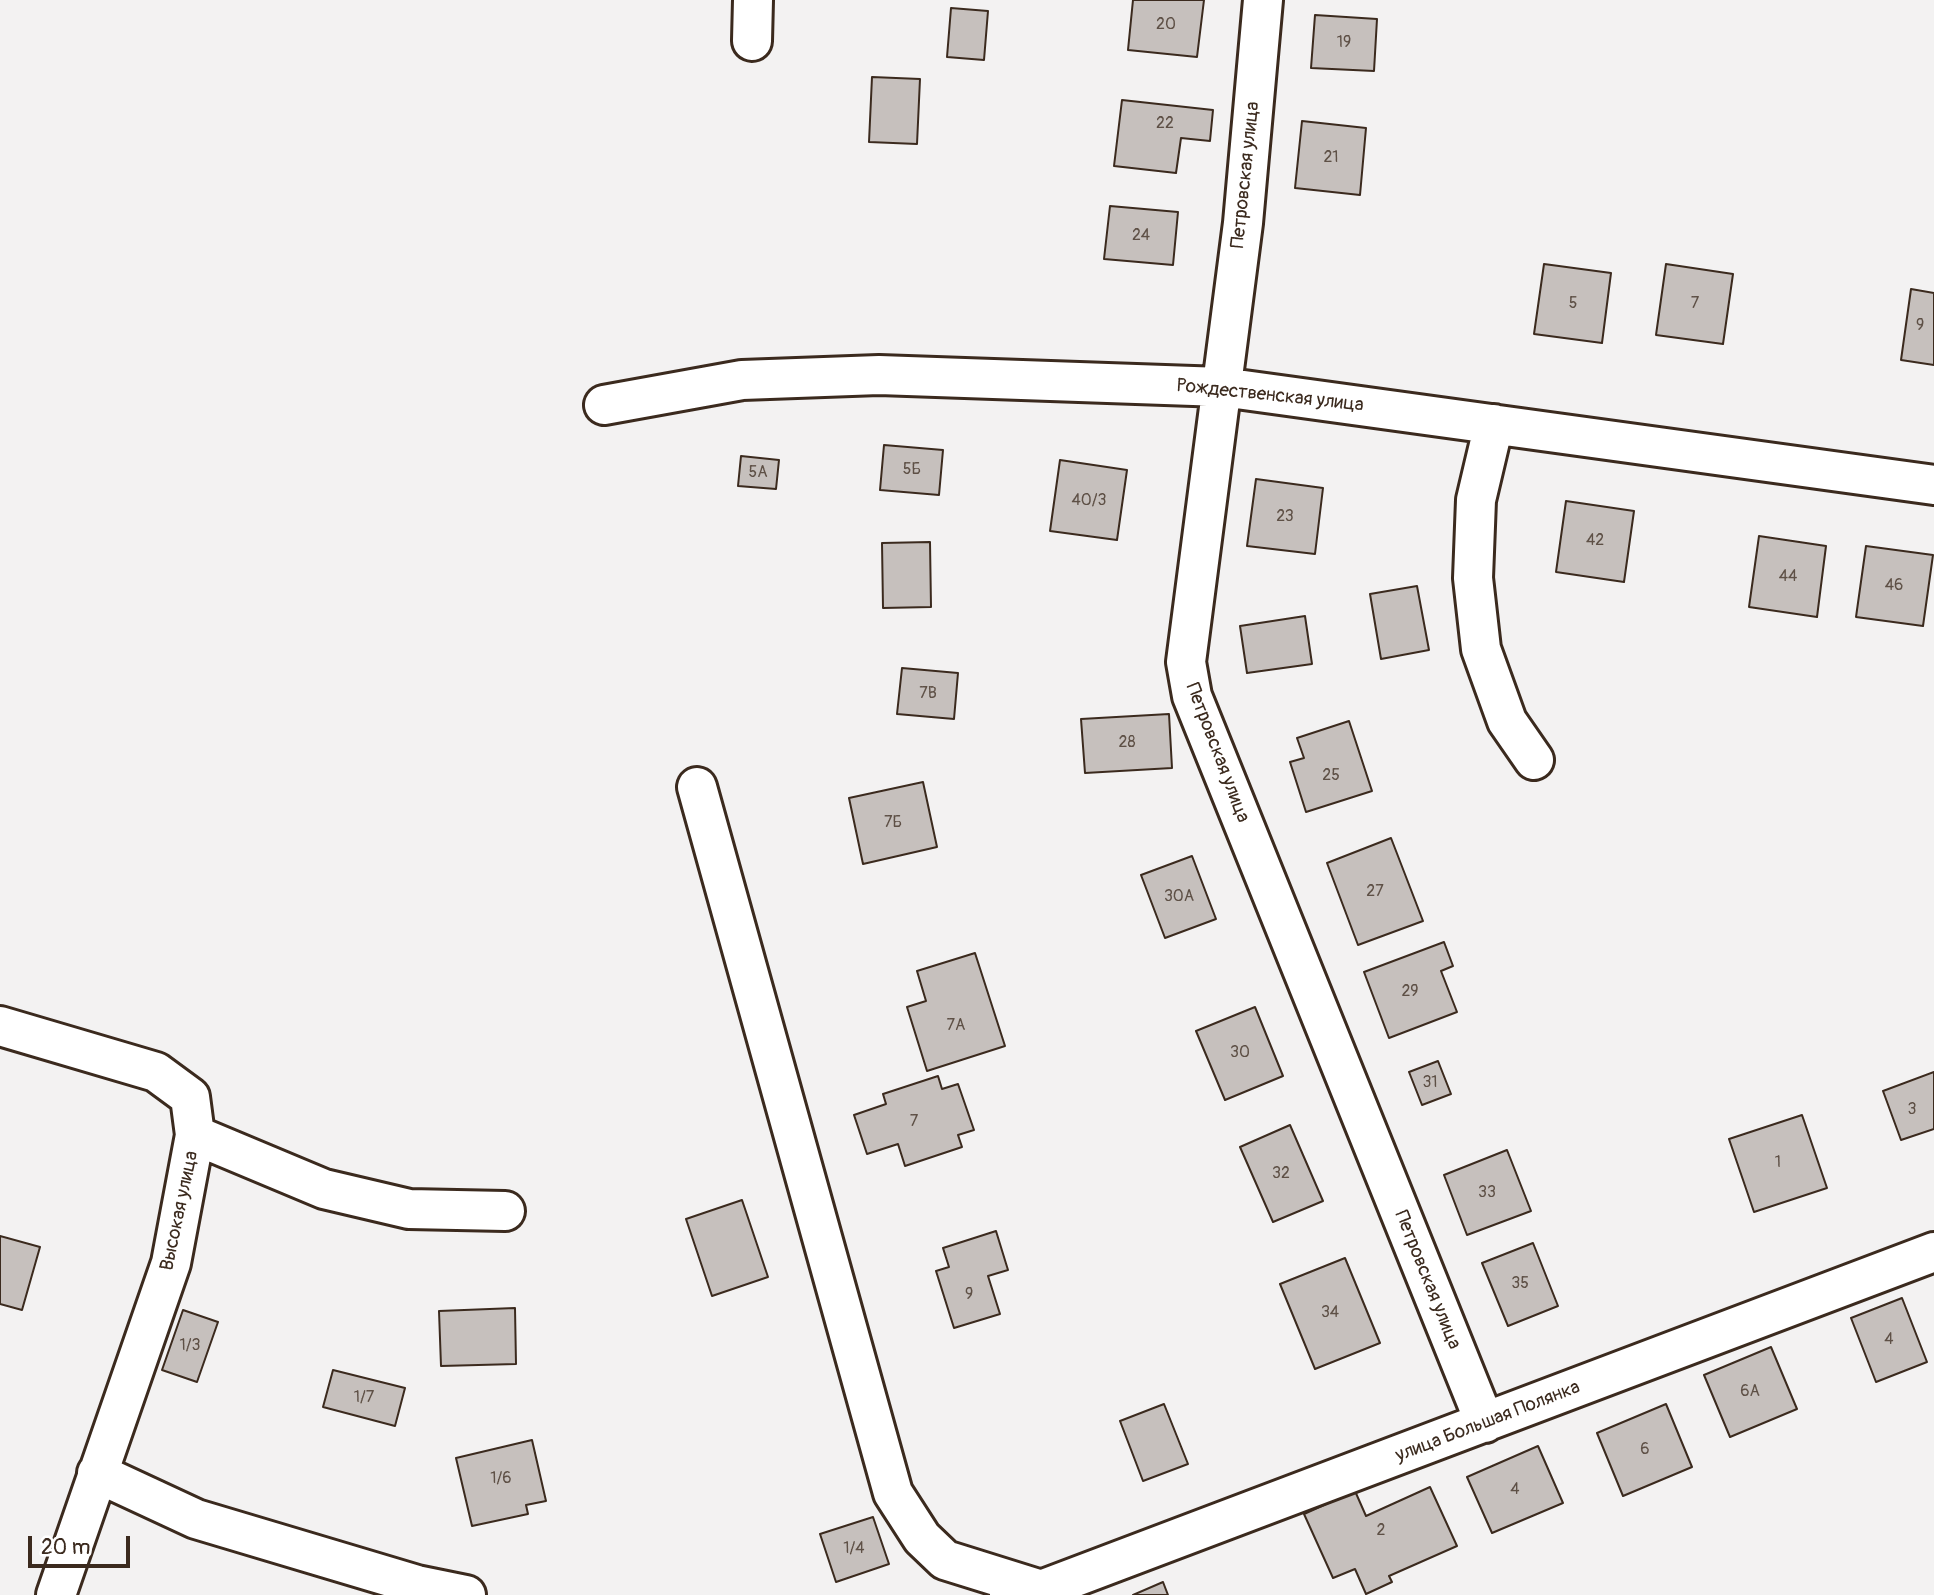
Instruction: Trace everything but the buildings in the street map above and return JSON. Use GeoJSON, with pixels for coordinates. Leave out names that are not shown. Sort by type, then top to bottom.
{"type":"FeatureCollection","features":[{"type":"Feature","properties":{"kind":"street"},"geometry":{"type":"LineString","coordinates":[[752,41],[753,0]]}},
{"type":"Feature","properties":{"kind":"street","name":"Петровская улица"},"geometry":{"type":"LineString","coordinates":[[1263,0],[1242,223],[1186,662],[1192,696],[1485,1423]]}},
{"type":"Feature","properties":{"kind":"street","name":"Рождественская улица"},"geometry":{"type":"LineString","coordinates":[[604,405],[742,380],[880,375],[1222,387],[1934,485]]}},
{"type":"Feature","properties":{"kind":"street"},"geometry":{"type":"LineString","coordinates":[[1494,424],[1476,500],[1474,578],[1481,649],[1507,721],[1534,760]]}},
{"type":"Feature","properties":{"kind":"street"},"geometry":{"type":"LineString","coordinates":[[697,787],[893,1493],[922,1538],[945,1560],[1031,1593]]}},
{"type":"Feature","properties":{"kind":"street","name":"Высокая улица"},"geometry":{"type":"LineString","coordinates":[[0,1026],[156,1072],[190,1097],[195,1135],[171,1263],[55,1595]]}},
{"type":"Feature","properties":{"kind":"street"},"geometry":{"type":"LineString","coordinates":[[195,1135],[324,1189],[408,1209],[505,1211]]}},
{"type":"Feature","properties":{"kind":"street","name":"улица Большая Полянка"},"geometry":{"type":"LineString","coordinates":[[1031,1593],[1934,1252]]}},
{"type":"Feature","properties":{"kind":"street"},"geometry":{"type":"LineString","coordinates":[[97,1473],[196,1519],[416,1585],[466,1595]]}}]}
